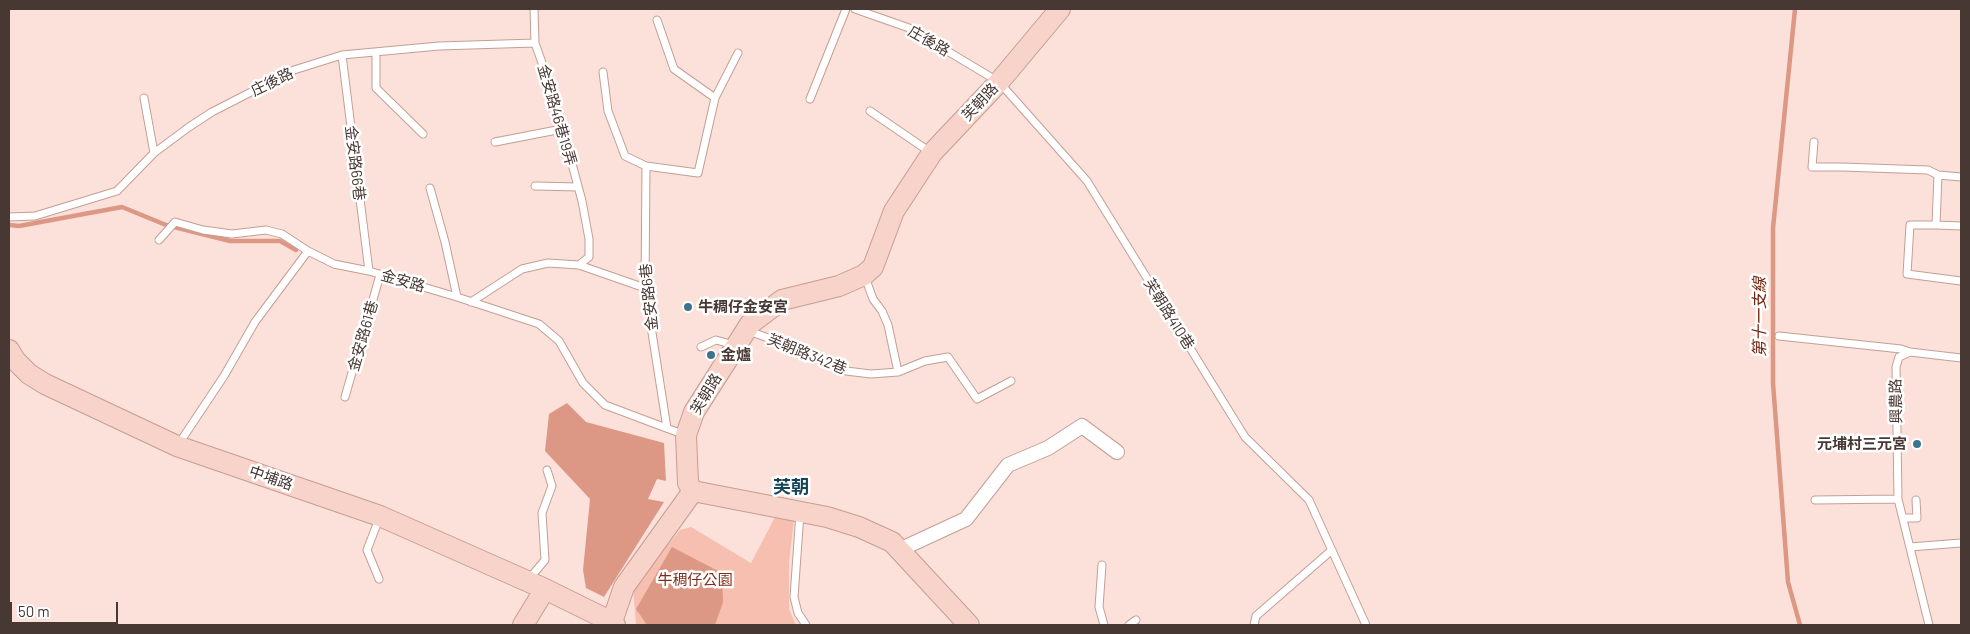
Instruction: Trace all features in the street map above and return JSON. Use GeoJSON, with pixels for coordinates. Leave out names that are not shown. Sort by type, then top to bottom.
{"type":"FeatureCollection","features":[{"type":"Feature","properties":{"kind":"street","name":"芙朝路"},"geometry":{"type":"LineString","coordinates":[[693,491],[688,483],[676,432],[694,412],[750,324],[782,300],[839,286],[864,275],[873,267],[894,211],[932,153],[999,82],[1060,9]]}},
{"type":"Feature","properties":{"kind":"street","name":"中埔路"},"geometry":{"type":"LineString","coordinates":[[9,350],[15,360],[29,374],[45,384],[177,446],[380,516],[536,585],[614,624]]}},
{"type":"Feature","properties":{"kind":"street"},"geometry":{"type":"LineString","coordinates":[[899,550],[966,519],[1008,465],[1048,448],[1082,426],[1118,452]]}},
{"type":"Feature","properties":{"kind":"street"},"geometry":{"type":"LineString","coordinates":[[614,624],[624,587],[693,491],[827,517],[859,527],[892,542],[969,625]]}},
{"type":"Feature","properties":{"kind":"street"},"geometry":{"type":"LineString","coordinates":[[523,625],[536,585]]}},
{"type":"Feature","properties":{"kind":"lane"},"geometry":{"type":"LineString","coordinates":[[534,9],[535,43]]}},
{"type":"Feature","properties":{"kind":"lane"},"geometry":{"type":"LineString","coordinates":[[810,100],[846,9]]}},
{"type":"Feature","properties":{"kind":"lane","name":"庄後路"},"geometry":{"type":"LineString","coordinates":[[855,9],[910,28],[999,82]]}},
{"type":"Feature","properties":{"kind":"lane"},"geometry":{"type":"LineString","coordinates":[[657,20],[674,69],[714,98]]}},
{"type":"Feature","properties":{"kind":"lane","name":"庄後路"},"geometry":{"type":"LineString","coordinates":[[9,217],[35,216],[117,191],[154,154],[212,112],[294,70],[342,55],[439,46],[535,43]]}},
{"type":"Feature","properties":{"kind":"lane","name":"金安路46巷19弄"},"geometry":{"type":"LineString","coordinates":[[535,43],[554,97],[578,187],[589,239],[589,257],[579,265]]}},
{"type":"Feature","properties":{"kind":"lane"},"geometry":{"type":"LineString","coordinates":[[376,52],[376,88],[423,134]]}},
{"type":"Feature","properties":{"kind":"lane"},"geometry":{"type":"LineString","coordinates":[[603,72],[608,111],[624,156],[646,166],[698,173],[714,98],[738,54]]}},
{"type":"Feature","properties":{"kind":"lane","name":"金安路66巷"},"geometry":{"type":"LineString","coordinates":[[342,55],[369,271]]}},
{"type":"Feature","properties":{"kind":"lane","name":"芙朝路410巷"},"geometry":{"type":"LineString","coordinates":[[999,82],[1087,181],[1245,437],[1308,500],[1366,625]]}},
{"type":"Feature","properties":{"kind":"lane"},"geometry":{"type":"LineString","coordinates":[[144,98],[154,154]]}},
{"type":"Feature","properties":{"kind":"lane"},"geometry":{"type":"LineString","coordinates":[[870,111],[932,153]]}},
{"type":"Feature","properties":{"kind":"lane"},"geometry":{"type":"LineString","coordinates":[[495,142],[562,129]]}},
{"type":"Feature","properties":{"kind":"lane"},"geometry":{"type":"LineString","coordinates":[[1814,142],[1812,167],[1928,170],[1938,175],[1961,177]]}},
{"type":"Feature","properties":{"kind":"lane","name":"金安路6巷"},"geometry":{"type":"LineString","coordinates":[[646,166],[645,288],[676,432]]}},
{"type":"Feature","properties":{"kind":"lane"},"geometry":{"type":"LineString","coordinates":[[1936,224],[1938,175]]}},
{"type":"Feature","properties":{"kind":"lane","name":"金安路46巷19弄"},"geometry":{"type":"LineString","coordinates":[[535,186],[578,187]]}},
{"type":"Feature","properties":{"kind":"lane"},"geometry":{"type":"LineString","coordinates":[[430,188],[457,296]]}},
{"type":"Feature","properties":{"kind":"lane","name":"金安路"},"geometry":{"type":"LineString","coordinates":[[159,240],[175,222],[204,230],[232,234],[266,230],[282,234],[308,251],[334,264],[369,271],[457,296],[538,324],[559,341],[583,384],[605,406],[676,432]]}},
{"type":"Feature","properties":{"kind":"lane"},"geometry":{"type":"LineString","coordinates":[[1961,226],[1910,224],[1907,274],[1961,281]]}},
{"type":"Feature","properties":{"kind":"lane"},"geometry":{"type":"LineString","coordinates":[[177,446],[224,376],[255,322],[308,251]]}},
{"type":"Feature","properties":{"kind":"lane"},"geometry":{"type":"LineString","coordinates":[[471,302],[522,269],[548,263],[579,265],[645,288]]}},
{"type":"Feature","properties":{"kind":"lane","name":"金安路61巷"},"geometry":{"type":"LineString","coordinates":[[345,397],[380,275]]}},
{"type":"Feature","properties":{"kind":"lane"},"geometry":{"type":"LineString","coordinates":[[864,275],[873,299],[882,311],[888,325],[898,372]]}},
{"type":"Feature","properties":{"kind":"lane"},"geometry":{"type":"LineString","coordinates":[[1780,336],[1901,349],[1910,352],[1961,358]]}},
{"type":"Feature","properties":{"kind":"lane","name":"芙朝路342巷"},"geometry":{"type":"LineString","coordinates":[[701,347],[716,340],[741,338],[824,359],[846,371],[871,374],[898,372],[925,361],[948,357],[977,399],[1011,381]]}},
{"type":"Feature","properties":{"kind":"lane","name":"興農路"},"geometry":{"type":"LineString","coordinates":[[1910,352],[1899,357],[1896,367],[1898,499],[1929,625]]}},
{"type":"Feature","properties":{"kind":"lane"},"geometry":{"type":"LineString","coordinates":[[536,585],[546,560],[542,512],[552,486],[547,470]]}},
{"type":"Feature","properties":{"kind":"lane"},"geometry":{"type":"LineString","coordinates":[[1815,500],[1898,499]]}},
{"type":"Feature","properties":{"kind":"lane"},"geometry":{"type":"LineString","coordinates":[[1903,518],[1917,518],[1916,500]]}},
{"type":"Feature","properties":{"kind":"lane"},"geometry":{"type":"LineString","coordinates":[[800,512],[794,597],[798,613],[806,625]]}},
{"type":"Feature","properties":{"kind":"lane"},"geometry":{"type":"LineString","coordinates":[[379,579],[367,550],[380,516]]}},
{"type":"Feature","properties":{"kind":"lane"},"geometry":{"type":"LineString","coordinates":[[1910,547],[1961,543]]}},
{"type":"Feature","properties":{"kind":"lane"},"geometry":{"type":"LineString","coordinates":[[1254,625],[1256,616],[1332,550]]}},
{"type":"Feature","properties":{"kind":"lane"},"geometry":{"type":"LineString","coordinates":[[1102,565],[1099,607],[1104,625]]}},
{"type":"Feature","properties":{"kind":"lane"},"geometry":{"type":"LineString","coordinates":[[1129,625],[1136,620]]}},
{"type":"Feature","properties":{"kind":"green space","name":"牛稠仔公園"},"geometry":{"type":"Polygon","coordinates":[[[775,517],[794,521],[789,561],[789,609],[796,625],[636,625],[633,587],[680,530],[691,527],[751,563],[775,517]]]}},
{"type":"Feature","properties":{"kind":"shaded area"},"geometry":{"type":"Polygon","coordinates":[[[567,403],[586,422],[664,443],[666,481],[657,479],[648,499],[664,502],[604,597],[586,588],[583,570],[590,499],[545,451],[549,414],[567,403]]]}},
{"type":"Feature","properties":{"kind":"shaded area"},"geometry":{"type":"Polygon","coordinates":[[[672,547],[722,573],[723,602],[715,625],[647,625],[636,609],[672,547]]]}},
{"type":"Feature","properties":{"kind":"waterway","name":"第十一支線"},"geometry":{"type":"LineString","coordinates":[[1795,9],[1773,228],[1773,383],[1788,582],[1800,625]]}},
{"type":"Feature","properties":{"kind":"waterway"},"geometry":{"type":"LineString","coordinates":[[9,225],[19,226],[122,207],[166,225],[230,241],[280,241],[296,250]]}},
{"type":"Feature","properties":{"kind":"place","name":"牛稠仔金安宮"},"geometry":{"type":"Point","coordinates":[688,307]}},
{"type":"Feature","properties":{"kind":"place","name":"金爐"},"geometry":{"type":"Point","coordinates":[711,355]}},
{"type":"Feature","properties":{"kind":"place","name":"元埔村三元宮"},"geometry":{"type":"Point","coordinates":[1917,444]}},
{"type":"Feature","properties":{"kind":"district","name":"芙朝"},"geometry":{"type":"Point","coordinates":[791,487]}}]}
